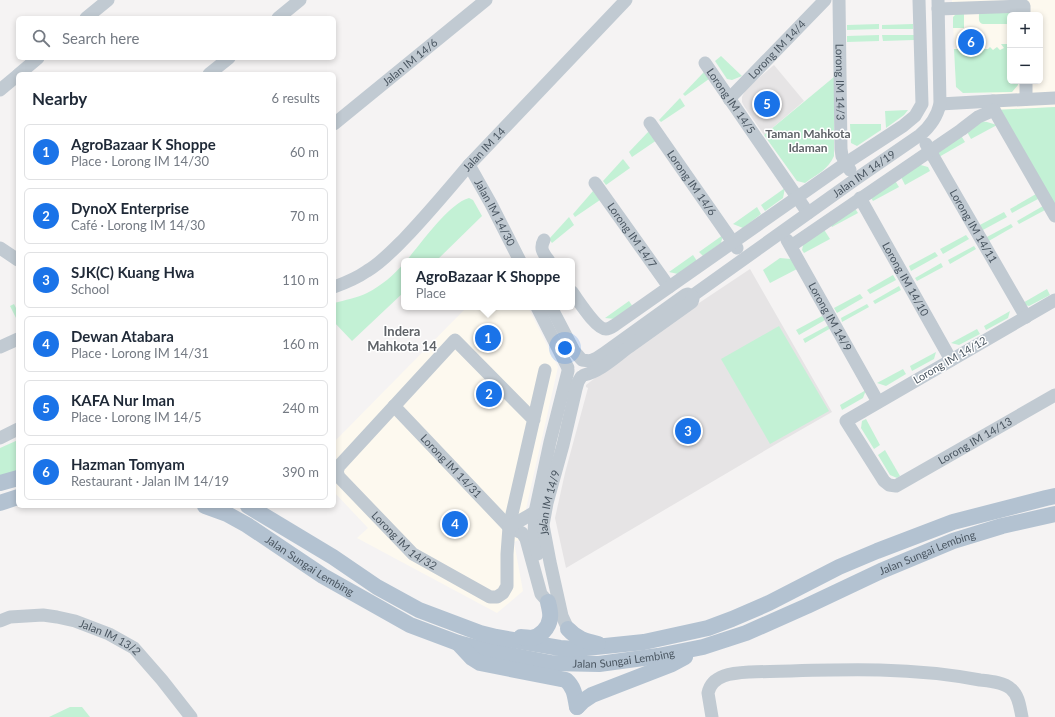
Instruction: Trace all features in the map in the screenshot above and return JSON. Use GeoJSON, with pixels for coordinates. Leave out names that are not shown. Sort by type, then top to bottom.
{"type":"FeatureCollection","features":[{"type":"Feature","properties":{"kind":"main road"},"geometry":{"type":"LineString","coordinates":[[0,483],[16,479]]}},
{"type":"Feature","properties":{"kind":"main road","name":"Jalan Sungai Lembing"},"geometry":{"type":"LineString","coordinates":[[251,508],[334,557],[377,587],[419,610],[496,637],[560,648],[576,649],[644,642],[708,628],[769,603],[839,567],[877,550],[953,522],[1052,495]]}},
{"type":"Feature","properties":{"kind":"main road"},"geometry":{"type":"LineString","coordinates":[[0,502],[16,498]]}},
{"type":"Feature","properties":{"kind":"main road","name":"Jalan Sungai Lembing"},"geometry":{"type":"LineString","coordinates":[[210,508],[227,514],[247,525],[323,576],[410,625],[485,650],[551,663],[598,664],[658,656],[703,647],[746,632],[807,606],[881,571],[952,542],[1002,526],[1055,514]]}},
{"type":"Feature","properties":{"kind":"main road"},"geometry":{"type":"LineString","coordinates":[[480,632],[527,638],[536,637],[546,629],[550,622],[548,602]]}},
{"type":"Feature","properties":{"kind":"main road"},"geometry":{"type":"LineString","coordinates":[[568,629],[583,641],[609,646]]}},
{"type":"Feature","properties":{"kind":"main road"},"geometry":{"type":"LineString","coordinates":[[458,642],[472,658],[480,663],[566,680],[571,684],[578,712]]}},
{"type":"Feature","properties":{"kind":"main road"},"geometry":{"type":"LineString","coordinates":[[578,712],[583,701],[592,695],[672,664],[703,647]]}},
{"type":"Feature","properties":{"kind":"street"},"geometry":{"type":"LineString","coordinates":[[88,16],[108,0]]}},
{"type":"Feature","properties":{"kind":"street"},"geometry":{"type":"LineString","coordinates":[[280,16],[300,0]]}},
{"type":"Feature","properties":{"kind":"street","name":"Jalan IM 14/6"},"geometry":{"type":"LineString","coordinates":[[336,122],[486,0]]}},
{"type":"Feature","properties":{"kind":"street","name":"Jalan IM 14"},"geometry":{"type":"LineString","coordinates":[[336,286],[368,271],[391,252],[450,189],[469,165],[626,0]]}},
{"type":"Feature","properties":{"kind":"street","name":"Lorong IM 14/4"},"geometry":{"type":"LineString","coordinates":[[729,99],[825,0]]}},
{"type":"Feature","properties":{"kind":"street","name":"Lorong IM 14/3"},"geometry":{"type":"LineString","coordinates":[[838,0],[841,149],[842,156],[856,179]]}},
{"type":"Feature","properties":{"kind":"street"},"geometry":{"type":"LineString","coordinates":[[575,296],[596,324],[608,329],[846,163],[903,126],[915,116],[922,104],[919,0]]}},
{"type":"Feature","properties":{"kind":"street"},"geometry":{"type":"LineString","coordinates":[[938,4],[1024,6],[1024,12]]}},
{"type":"Feature","properties":{"kind":"street","name":"Jalan IM 14/19"},"geometry":{"type":"LineString","coordinates":[[692,296],[920,135],[931,124],[938,113],[940,104],[938,4]]}},
{"type":"Feature","properties":{"kind":"street"},"geometry":{"type":"LineString","coordinates":[[20,72],[36,60]]}},
{"type":"Feature","properties":{"kind":"street"},"geometry":{"type":"LineString","coordinates":[[212,72],[226,60]]}},
{"type":"Feature","properties":{"kind":"street","name":"Lorong IM 14/5"},"geometry":{"type":"LineString","coordinates":[[705,63],[808,213]]}},
{"type":"Feature","properties":{"kind":"street"},"geometry":{"type":"LineString","coordinates":[[0,90],[16,76]]}},
{"type":"Feature","properties":{"kind":"street"},"geometry":{"type":"LineString","coordinates":[[1026,84],[1026,99]]}},
{"type":"Feature","properties":{"kind":"street"},"geometry":{"type":"LineString","coordinates":[[940,104],[994,106],[1026,99],[1055,98]]}},
{"type":"Feature","properties":{"kind":"street"},"geometry":{"type":"LineString","coordinates":[[791,246],[994,106]]}},
{"type":"Feature","properties":{"kind":"street"},"geometry":{"type":"LineString","coordinates":[[994,106],[1055,216]]}},
{"type":"Feature","properties":{"kind":"street","name":"Lorong IM 14/6"},"geometry":{"type":"LineString","coordinates":[[650,123],[745,258]]}},
{"type":"Feature","properties":{"kind":"street","name":"Lorong IM 14/11"},"geometry":{"type":"LineString","coordinates":[[920,135],[1026,317]]}},
{"type":"Feature","properties":{"kind":"street","name":"Jalan IM 14/30"},"geometry":{"type":"LineString","coordinates":[[469,165],[518,258]]}},
{"type":"Feature","properties":{"kind":"street","name":"Lorong IM 14/7"},"geometry":{"type":"LineString","coordinates":[[595,183],[669,287]]}},
{"type":"Feature","properties":{"kind":"street","name":"Lorong IM 14/10"},"geometry":{"type":"LineString","coordinates":[[860,198],[951,360]]}},
{"type":"Feature","properties":{"kind":"street","name":"Lorong IM 14/9"},"geometry":{"type":"LineString","coordinates":[[783,231],[878,402]]}},
{"type":"Feature","properties":{"kind":"street"},"geometry":{"type":"LineString","coordinates":[[544,240],[541,244],[541,248],[547,258]]}},
{"type":"Feature","properties":{"kind":"street"},"geometry":{"type":"LineString","coordinates":[[0,248],[16,259]]}},
{"type":"Feature","properties":{"kind":"street"},"geometry":{"type":"LineString","coordinates":[[538,310],[568,369],[572,376],[578,378],[602,367],[666,322],[692,302],[692,296],[688,294],[685,295],[596,358],[590,360],[572,360],[568,364],[568,369]]}},
{"type":"Feature","properties":{"kind":"street","name":"Lorong IM 14/12"},"geometry":{"type":"LineString","coordinates":[[846,420],[1055,300]]}},
{"type":"Feature","properties":{"kind":"street"},"geometry":{"type":"LineString","coordinates":[[553,310],[574,351],[585,362],[587,369],[583,376]]}},
{"type":"Feature","properties":{"kind":"street"},"geometry":{"type":"LineString","coordinates":[[0,348],[16,340]]}},
{"type":"Feature","properties":{"kind":"street"},"geometry":{"type":"LineString","coordinates":[[394,406],[455,340],[534,420]]}},
{"type":"Feature","properties":{"kind":"street","name":"Jalan IM 14/9"},"geometry":{"type":"LineString","coordinates":[[548,602],[534,534],[535,512],[568,369]]}},
{"type":"Feature","properties":{"kind":"street"},"geometry":{"type":"LineString","coordinates":[[510,526],[546,370]]}},
{"type":"Feature","properties":{"kind":"street","name":"Jalan IM 14/9"},"geometry":{"type":"LineString","coordinates":[[568,629],[562,616],[543,525],[576,389],[578,382],[583,376]]}},
{"type":"Feature","properties":{"kind":"street","name":"Lorong IM 14/13"},"geometry":{"type":"LineString","coordinates":[[846,420],[884,481],[889,485],[896,486],[1055,395]]}},
{"type":"Feature","properties":{"kind":"street","name":"Lorong IM 14/32"},"geometry":{"type":"LineString","coordinates":[[394,406],[339,466],[337,472],[339,478],[413,554],[490,597],[497,597],[503,593],[506,586],[510,526]]}},
{"type":"Feature","properties":{"kind":"street","name":"Lorong IM 14/31"},"geometry":{"type":"LineString","coordinates":[[394,406],[510,526],[522,532],[526,539],[541,594],[548,602]]}},
{"type":"Feature","properties":{"kind":"street"},"geometry":{"type":"LineString","coordinates":[[0,438],[16,430]]}},
{"type":"Feature","properties":{"kind":"street"},"geometry":{"type":"LineString","coordinates":[[510,526],[535,512]]}},
{"type":"Feature","properties":{"kind":"street","name":"Jalan IM 13/2"},"geometry":{"type":"LineString","coordinates":[[0,621],[10,617],[43,615],[75,622],[109,634],[134,648],[162,680],[191,717]]}},
{"type":"Feature","properties":{"kind":"street"},"geometry":{"type":"LineString","coordinates":[[712,717],[708,693],[709,689],[720,677],[735,673],[750,672],[843,669],[929,672],[1002,684],[1012,690],[1019,703],[1022,717]]}},
{"type":"Feature","properties":{"kind":"shaded area"},"geometry":{"type":"Polygon","coordinates":[[[952,0],[1055,0],[1055,107],[994,110],[992,93],[963,93],[956,87],[952,0]]]}},
{"type":"Feature","properties":{"kind":"shaded area"},"geometry":{"type":"Polygon","coordinates":[[[774,65],[804,101],[764,135],[744,106],[742,97],[746,89],[774,65]]]}},
{"type":"Feature","properties":{"kind":"shaded area"},"geometry":{"type":"Polygon","coordinates":[[[750,269],[832,412],[566,568],[555,518],[565,473],[588,388],[586,385],[651,335],[750,269]]]}},
{"type":"Feature","properties":{"kind":"shaded area"},"geometry":{"type":"Polygon","coordinates":[[[464,310],[530,310],[558,367],[519,540],[514,542],[523,591],[497,613],[357,538],[368,528],[336,494],[336,440],[464,310]]]}},
{"type":"Feature","properties":{"kind":"green space"},"geometry":{"type":"Polygon","coordinates":[[[1007,12],[1007,24],[980,23],[979,13],[1007,12]]]}},
{"type":"Feature","properties":{"kind":"green space"},"geometry":{"type":"Polygon","coordinates":[[[957,13],[964,13],[964,28],[953,28],[953,17],[957,13]]]}},
{"type":"Feature","properties":{"kind":"green space"},"geometry":{"type":"Polygon","coordinates":[[[879,24],[879,29],[847,30],[847,25],[879,24]]]}},
{"type":"Feature","properties":{"kind":"green space"},"geometry":{"type":"Polygon","coordinates":[[[913,24],[913,29],[882,29],[882,25],[913,24]]]}},
{"type":"Feature","properties":{"kind":"green space"},"geometry":{"type":"Polygon","coordinates":[[[879,35],[879,41],[847,42],[847,36],[879,35]]]}},
{"type":"Feature","properties":{"kind":"green space"},"geometry":{"type":"Polygon","coordinates":[[[882,35],[914,35],[914,40],[883,41],[882,35]]]}},
{"type":"Feature","properties":{"kind":"green space"},"geometry":{"type":"Polygon","coordinates":[[[1001,44],[1007,44],[1007,84],[1018,84],[1012,92],[963,93],[956,87],[954,49],[988,49],[990,47],[993,50],[997,47],[1000,50],[1004,48],[1001,44]]]}},
{"type":"Feature","properties":{"kind":"green space"},"geometry":{"type":"Polygon","coordinates":[[[721,56],[742,76],[732,80],[727,79],[715,61],[721,56]]]}},
{"type":"Feature","properties":{"kind":"green space"},"geometry":{"type":"Polygon","coordinates":[[[704,72],[709,79],[685,96],[683,94],[704,72]]]}},
{"type":"Feature","properties":{"kind":"green space"},"geometry":{"type":"Polygon","coordinates":[[[834,77],[834,156],[829,165],[805,183],[797,181],[764,135],[834,77]]]}},
{"type":"Feature","properties":{"kind":"green space"},"geometry":{"type":"Polygon","coordinates":[[[680,98],[685,106],[661,122],[659,120],[680,98]]]}},
{"type":"Feature","properties":{"kind":"green space"},"geometry":{"type":"Polygon","coordinates":[[[1055,107],[1055,216],[994,110],[1055,107]]]}},
{"type":"Feature","properties":{"kind":"green space"},"geometry":{"type":"Polygon","coordinates":[[[908,110],[904,115],[886,128],[885,111],[908,110]]]}},
{"type":"Feature","properties":{"kind":"green space"},"geometry":{"type":"Polygon","coordinates":[[[978,121],[997,125],[971,139],[966,130],[978,121]]]}},
{"type":"Feature","properties":{"kind":"green space"},"geometry":{"type":"Polygon","coordinates":[[[850,124],[881,124],[881,130],[857,146],[851,143],[850,124]]]}},
{"type":"Feature","properties":{"kind":"green space"},"geometry":{"type":"Polygon","coordinates":[[[649,131],[657,140],[632,157],[629,152],[649,131]]]}},
{"type":"Feature","properties":{"kind":"green space"},"geometry":{"type":"Polygon","coordinates":[[[960,134],[965,142],[939,157],[937,153],[960,134]]]}},
{"type":"Feature","properties":{"kind":"green space"},"geometry":{"type":"Polygon","coordinates":[[[623,159],[630,168],[606,185],[603,181],[623,159]]]}},
{"type":"Feature","properties":{"kind":"green space"},"geometry":{"type":"Polygon","coordinates":[[[917,164],[928,167],[930,171],[905,185],[900,175],[917,164]]]}},
{"type":"Feature","properties":{"kind":"green space"},"geometry":{"type":"Polygon","coordinates":[[[894,179],[899,187],[873,201],[870,196],[894,179]]]}},
{"type":"Feature","properties":{"kind":"green space"},"geometry":{"type":"Polygon","coordinates":[[[785,188],[783,198],[765,211],[761,205],[785,188]]]}},
{"type":"Feature","properties":{"kind":"green space"},"geometry":{"type":"Polygon","coordinates":[[[593,191],[600,200],[575,217],[573,214],[593,191]]]}},
{"type":"Feature","properties":{"kind":"green space"},"geometry":{"type":"Polygon","coordinates":[[[1036,194],[1038,199],[1012,213],[1010,209],[1036,194]]]}},
{"type":"Feature","properties":{"kind":"green space"},"geometry":{"type":"Polygon","coordinates":[[[469,198],[473,200],[482,216],[439,258],[408,258],[444,216],[461,201],[469,198]]]}},
{"type":"Feature","properties":{"kind":"green space"},"geometry":{"type":"Polygon","coordinates":[[[1043,206],[1045,210],[1019,224],[1017,221],[1043,206]]]}},
{"type":"Feature","properties":{"kind":"green space"},"geometry":{"type":"Polygon","coordinates":[[[757,207],[761,214],[743,228],[733,224],[757,207]]]}},
{"type":"Feature","properties":{"kind":"green space"},"geometry":{"type":"Polygon","coordinates":[[[854,207],[858,213],[832,227],[830,224],[854,207]]]}},
{"type":"Feature","properties":{"kind":"green space"},"geometry":{"type":"Polygon","coordinates":[[[1004,212],[1007,217],[981,231],[978,226],[1004,212]]]}},
{"type":"Feature","properties":{"kind":"green space"},"geometry":{"type":"Polygon","coordinates":[[[569,217],[574,225],[552,243],[549,239],[569,217]]]}},
{"type":"Feature","properties":{"kind":"green space"},"geometry":{"type":"Polygon","coordinates":[[[1011,224],[1013,227],[987,242],[985,238],[1011,224]]]}},
{"type":"Feature","properties":{"kind":"green space"},"geometry":{"type":"Polygon","coordinates":[[[823,228],[830,239],[804,253],[802,250],[804,241],[823,228]]]}},
{"type":"Feature","properties":{"kind":"green space"},"geometry":{"type":"Polygon","coordinates":[[[723,235],[721,243],[703,256],[699,252],[723,235]]]}},
{"type":"Feature","properties":{"kind":"green space"},"geometry":{"type":"Polygon","coordinates":[[[966,235],[969,239],[943,254],[940,249],[966,235]]]}},
{"type":"Feature","properties":{"kind":"green space"},"geometry":{"type":"Polygon","coordinates":[[[974,246],[976,249],[950,264],[948,260],[974,246]]]}},
{"type":"Feature","properties":{"kind":"green space"},"geometry":{"type":"Polygon","coordinates":[[[935,252],[938,256],[911,271],[909,266],[935,252]]]}},
{"type":"Feature","properties":{"kind":"green space"},"geometry":{"type":"Polygon","coordinates":[[[693,255],[697,261],[678,274],[669,272],[693,255]]]}},
{"type":"Feature","properties":{"kind":"green space"},"geometry":{"type":"Polygon","coordinates":[[[780,258],[791,259],[797,269],[770,283],[763,270],[780,258]]]}},
{"type":"Feature","properties":{"kind":"green space"},"geometry":{"type":"Polygon","coordinates":[[[941,263],[943,267],[917,281],[915,278],[941,263]]]}},
{"type":"Feature","properties":{"kind":"green space"},"geometry":{"type":"Polygon","coordinates":[[[401,266],[401,295],[352,341],[336,324],[336,302],[367,293],[387,280],[401,266]]]}},
{"type":"Feature","properties":{"kind":"green space"},"geometry":{"type":"Polygon","coordinates":[[[893,275],[896,280],[870,294],[867,290],[893,275]]]}},
{"type":"Feature","properties":{"kind":"green space"},"geometry":{"type":"Polygon","coordinates":[[[899,286],[901,290],[875,304],[873,301],[899,286]]]}},
{"type":"Feature","properties":{"kind":"green space"},"geometry":{"type":"Polygon","coordinates":[[[1047,289],[1050,295],[1029,306],[1021,304],[1047,289]]]}},
{"type":"Feature","properties":{"kind":"green space"},"geometry":{"type":"Polygon","coordinates":[[[860,294],[863,298],[837,313],[834,308],[860,294]]]}},
{"type":"Feature","properties":{"kind":"green space"},"geometry":{"type":"Polygon","coordinates":[[[629,301],[633,307],[615,319],[605,318],[629,301]]]}},
{"type":"Feature","properties":{"kind":"green space"},"geometry":{"type":"Polygon","coordinates":[[[14,304],[16,308],[16,318],[10,306],[14,304]]]}},
{"type":"Feature","properties":{"kind":"green space"},"geometry":{"type":"Polygon","coordinates":[[[867,304],[869,307],[842,322],[841,318],[867,304]]]}},
{"type":"Feature","properties":{"kind":"green space"},"geometry":{"type":"Polygon","coordinates":[[[1010,311],[1008,318],[986,330],[984,326],[1010,311]]]}},
{"type":"Feature","properties":{"kind":"green space"},"geometry":{"type":"Polygon","coordinates":[[[822,316],[825,320],[799,335],[796,330],[822,316]]]}},
{"type":"Feature","properties":{"kind":"green space"},"geometry":{"type":"Polygon","coordinates":[[[829,325],[831,328],[805,343],[803,339],[829,325]]]}},
{"type":"Feature","properties":{"kind":"green space"},"geometry":{"type":"Polygon","coordinates":[[[779,326],[829,411],[770,444],[721,359],[779,326]]]}},
{"type":"Feature","properties":{"kind":"green space"},"geometry":{"type":"Polygon","coordinates":[[[977,329],[980,334],[959,345],[951,343],[977,329]]]}},
{"type":"Feature","properties":{"kind":"green space"},"geometry":{"type":"Polygon","coordinates":[[[936,352],[934,359],[912,371],[910,366],[936,352]]]}},
{"type":"Feature","properties":{"kind":"green space"},"geometry":{"type":"Polygon","coordinates":[[[903,369],[906,374],[886,386],[877,383],[903,369]]]}},
{"type":"Feature","properties":{"kind":"green space"},"geometry":{"type":"Polygon","coordinates":[[[866,390],[863,398],[842,410],[840,405],[866,390]]]}},
{"type":"Feature","properties":{"kind":"green space"},"geometry":{"type":"Polygon","coordinates":[[[866,419],[880,445],[874,449],[861,428],[862,421],[866,419]]]}},
{"type":"Feature","properties":{"kind":"green space"},"geometry":{"type":"Polygon","coordinates":[[[16,441],[16,472],[0,476],[0,448],[16,441]]]}},
{"type":"Feature","properties":{"kind":"green space"},"geometry":{"type":"Polygon","coordinates":[[[885,450],[900,476],[897,478],[890,475],[878,455],[885,450]]]}},
{"type":"Feature","properties":{"kind":"green space"},"geometry":{"type":"Polygon","coordinates":[[[70,707],[82,707],[90,717],[49,717],[70,707]]]}},
{"type":"Feature","properties":{"kind":"place","name":"Hazman Tomyam"},"geometry":{"type":"Point","coordinates":[971,42]}},
{"type":"Feature","properties":{"kind":"place","name":"KAFA Nur Iman"},"geometry":{"type":"Point","coordinates":[767,104]}},
{"type":"Feature","properties":{"kind":"place","name":"AgroBazaar K Shoppe"},"geometry":{"type":"Point","coordinates":[488,338]}},
{"type":"Feature","properties":{"kind":"place","name":"DynoX Enterprise"},"geometry":{"type":"Point","coordinates":[489,394]}},
{"type":"Feature","properties":{"kind":"place","name":"SJK(C) Kuang Hwa"},"geometry":{"type":"Point","coordinates":[688,431]}},
{"type":"Feature","properties":{"kind":"place","name":"Dewan Atabara"},"geometry":{"type":"Point","coordinates":[455,524]}},
{"type":"Feature","properties":{"kind":"district","name":"Taman Mahkota Idaman"},"geometry":{"type":"Point","coordinates":[808,141]}},
{"type":"Feature","properties":{"kind":"district","name":"Indera Mahkota 14"},"geometry":{"type":"Point","coordinates":[402,338]}}]}
